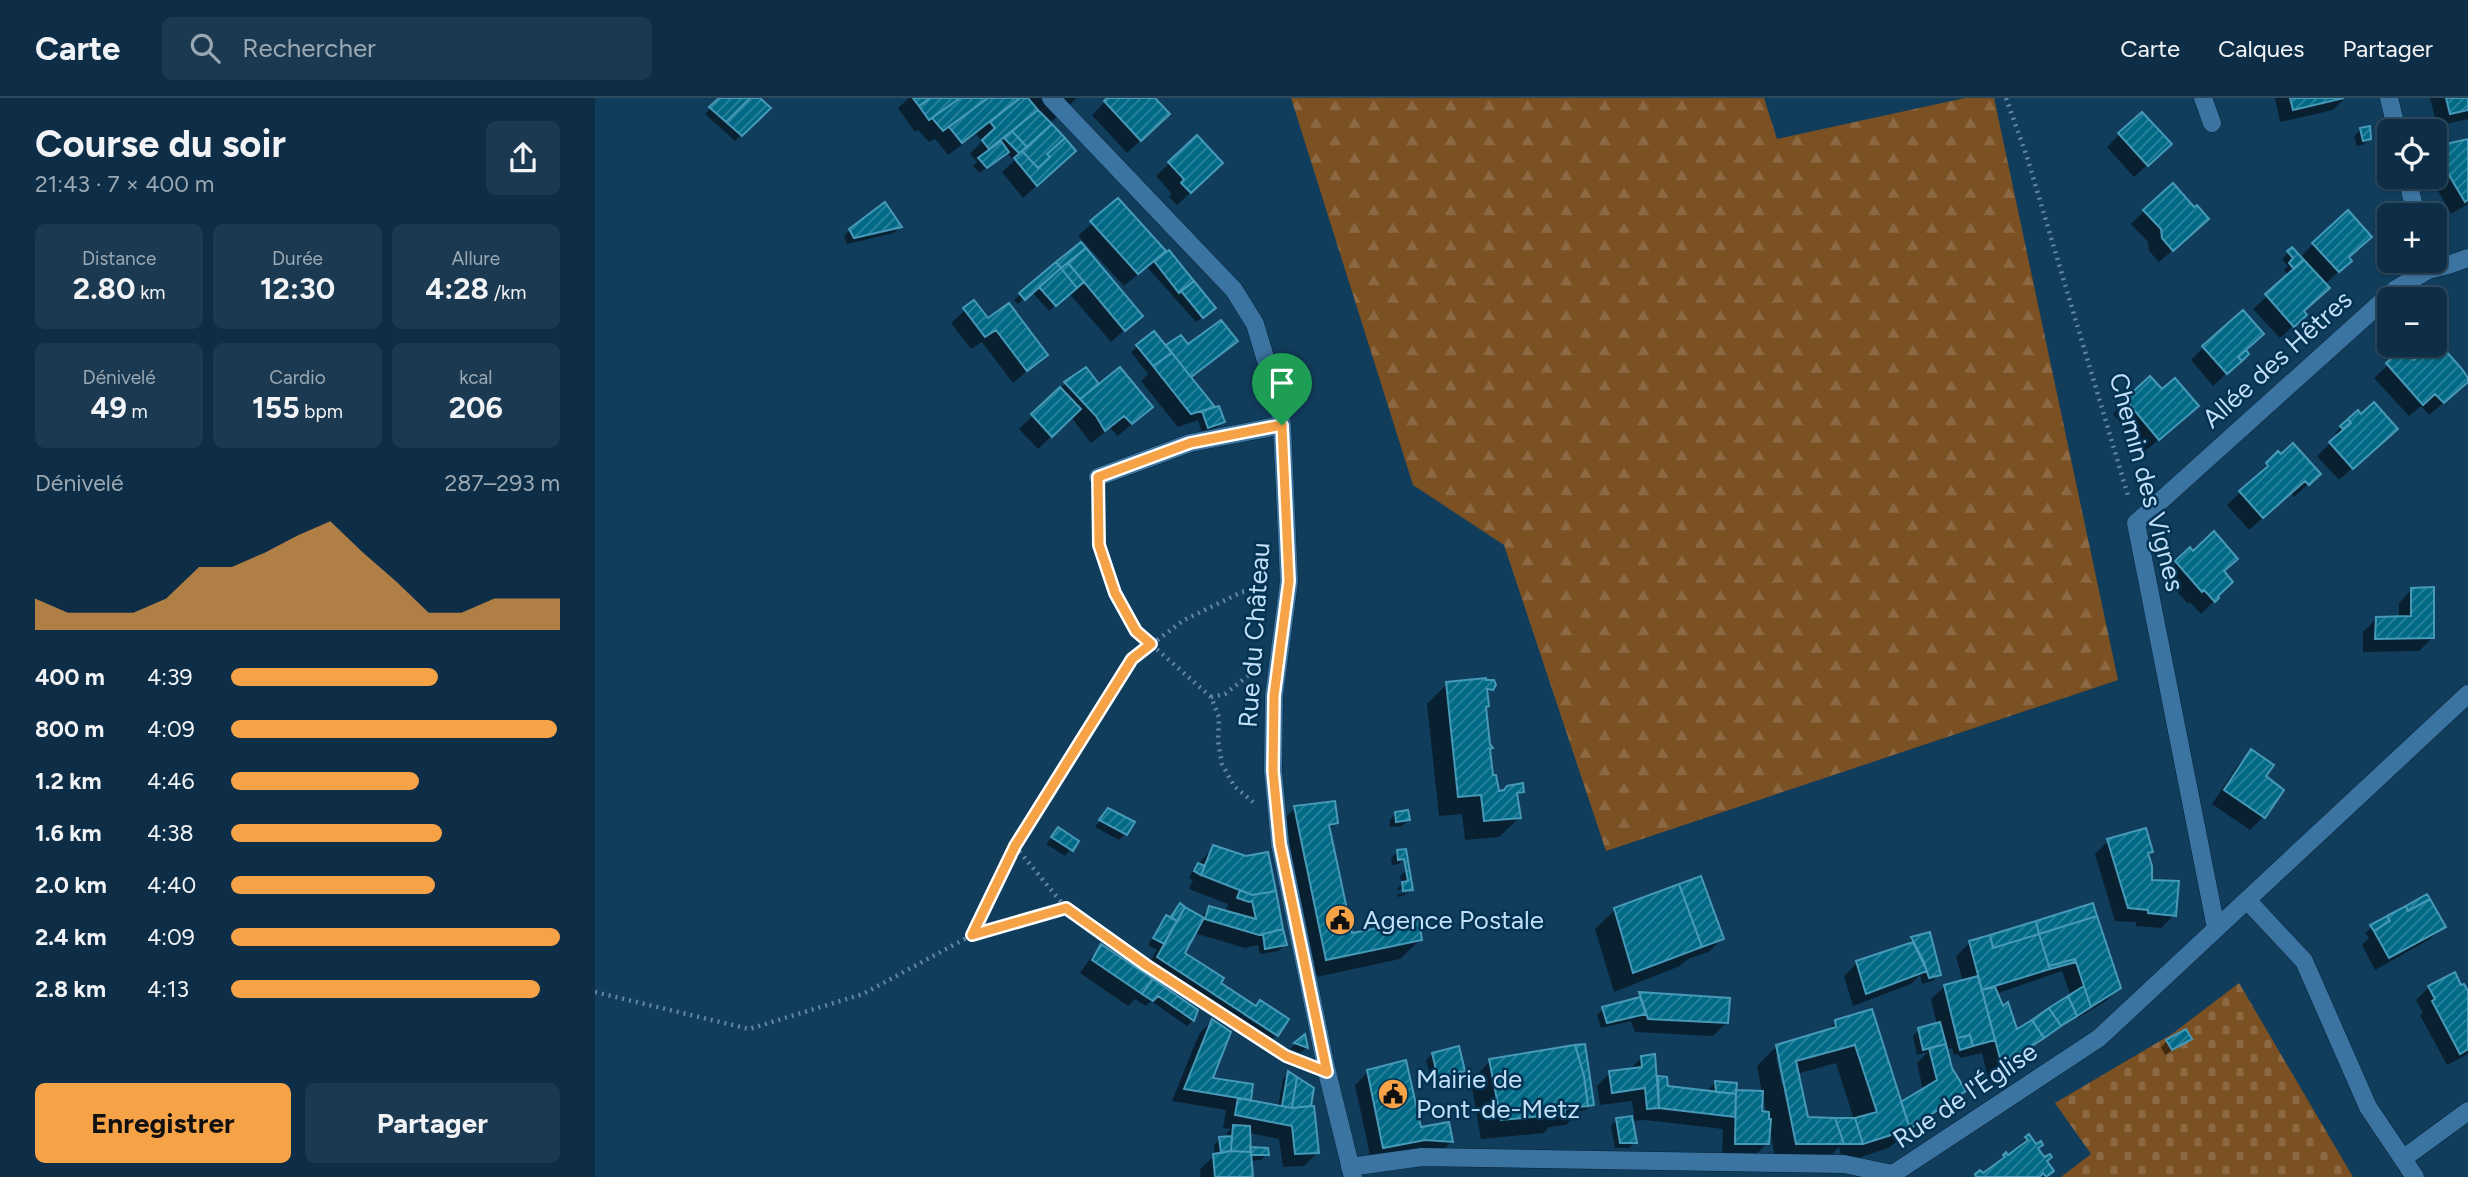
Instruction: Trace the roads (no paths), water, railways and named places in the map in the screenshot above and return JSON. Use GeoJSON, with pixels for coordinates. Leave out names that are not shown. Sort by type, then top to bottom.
{"type":"FeatureCollection","features":[{"type":"Feature","properties":{"kind":"street","name":"Rue du Château"},"geometry":{"type":"LineString","coordinates":[[1051,98],[1234,290],[1255,324],[1278,401],[1282,425],[1289,581],[1274,696],[1273,758],[1280,844],[1327,1072],[1351,1172]]}},
{"type":"Feature","properties":{"kind":"street"},"geometry":{"type":"LineString","coordinates":[[2203,98],[2212,123]]}},
{"type":"Feature","properties":{"kind":"street"},"geometry":{"type":"LineString","coordinates":[[2389,98],[2394,119]]}},
{"type":"Feature","properties":{"kind":"street","name":"Allée des Hêtres"},"geometry":{"type":"LineString","coordinates":[[2447,265],[2468,258]]}},
{"type":"Feature","properties":{"kind":"street","name":"Allée des Hêtres"},"geometry":{"type":"LineString","coordinates":[[2136,523],[2371,310],[2417,273]]}},
{"type":"Feature","properties":{"kind":"street"},"geometry":{"type":"LineString","coordinates":[[1098,477],[1190,443],[1282,425]]}},
{"type":"Feature","properties":{"kind":"street","name":"Chemin des Vignes"},"geometry":{"type":"LineString","coordinates":[[2136,523],[2216,928]]}},
{"type":"Feature","properties":{"kind":"street","name":"Rue de l'Église"},"geometry":{"type":"LineString","coordinates":[[1351,1172],[1422,1157],[1844,1164],[1893,1176],[2099,1038],[2468,694]]}},
{"type":"Feature","properties":{"kind":"street"},"geometry":{"type":"LineString","coordinates":[[2247,900],[2304,961],[2368,1107],[2405,1158],[2415,1177]]}},
{"type":"Feature","properties":{"kind":"street"},"geometry":{"type":"LineString","coordinates":[[2405,1158],[2468,1111]]}},
{"type":"Feature","properties":{"kind":"place","name":"Agence Postale"},"geometry":{"type":"Point","coordinates":[1340,920]}},
{"type":"Feature","properties":{"kind":"place","name":"Mairie de Pont-de-Metz"},"geometry":{"type":"Point","coordinates":[1393,1094]}}]}
